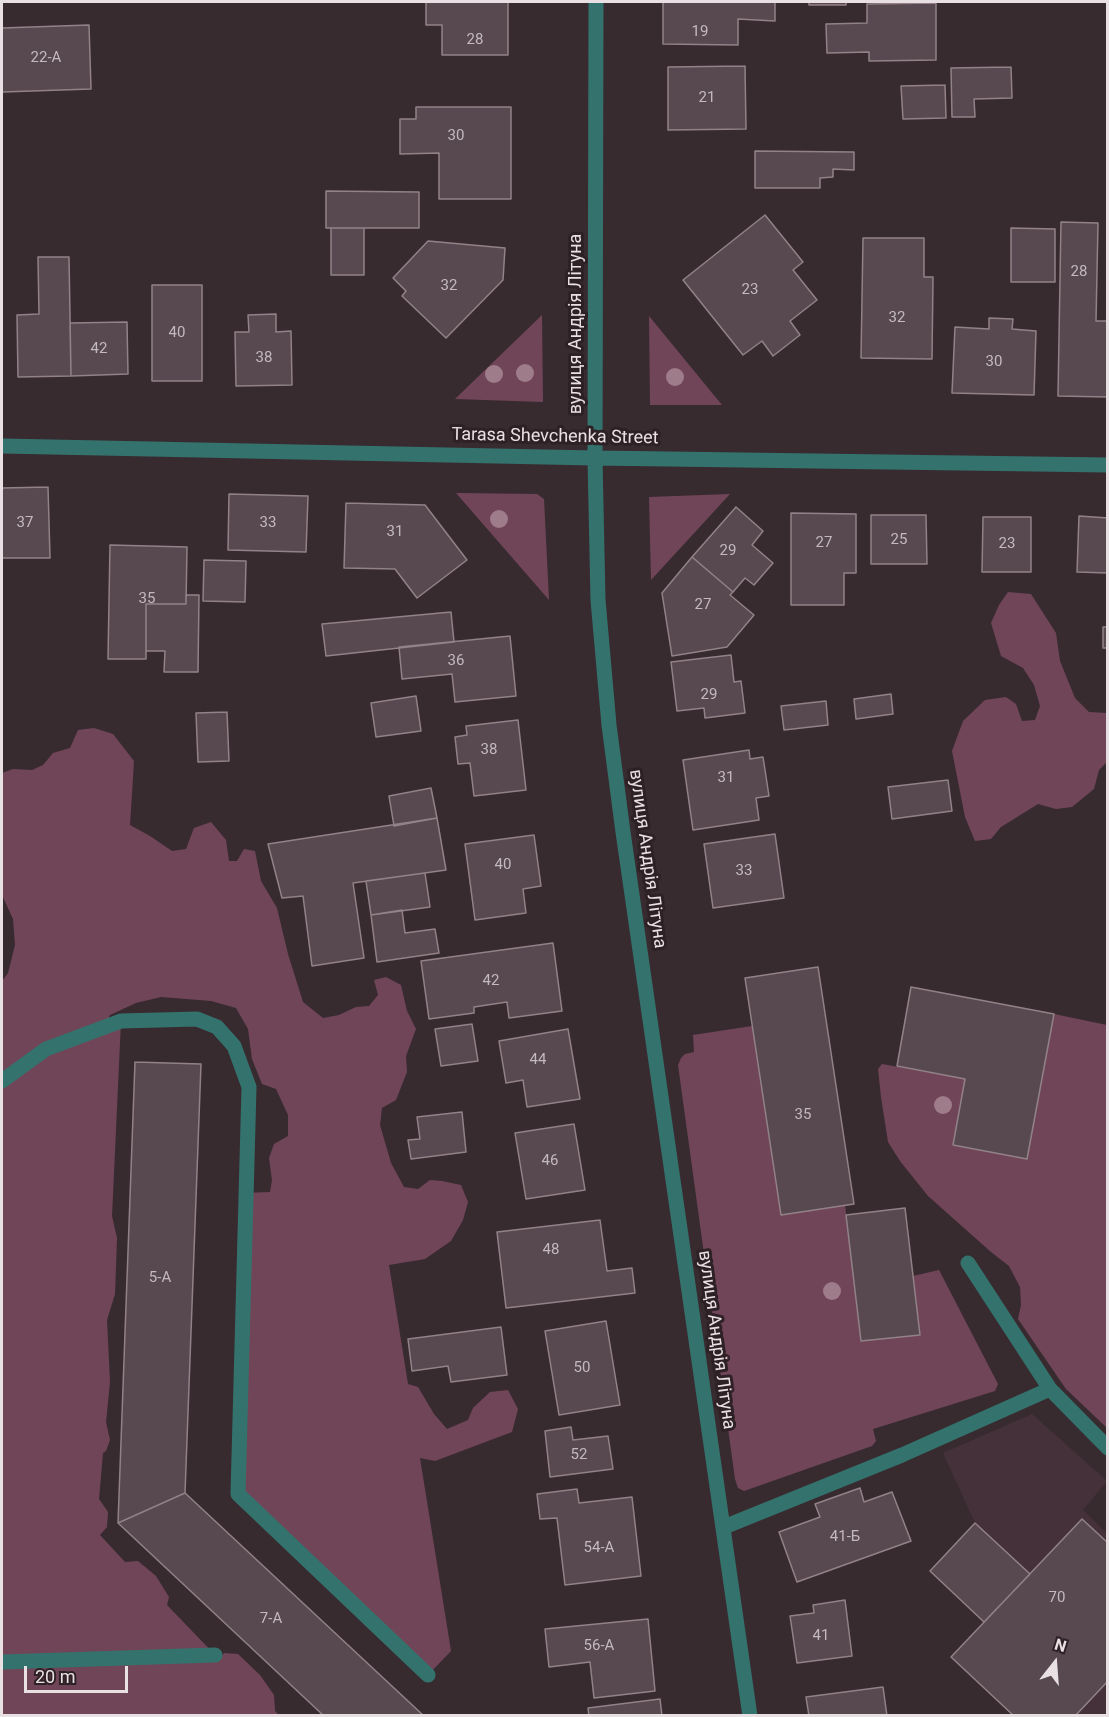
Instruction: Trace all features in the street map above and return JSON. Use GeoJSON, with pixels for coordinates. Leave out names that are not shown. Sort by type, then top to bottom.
{"type":"FeatureCollection","features":[{"type":"Feature","properties":{"kind":"street","name":"вулиця Андрія Літуна"},"geometry":{"type":"LineString","coordinates":[[596,2],[595,458],[598,600],[609,725],[750,1716]]}},
{"type":"Feature","properties":{"kind":"street","name":"Tarasa Shevchenka Street"},"geometry":{"type":"LineString","coordinates":[[2,446],[595,458],[1107,465]]}},
{"type":"Feature","properties":{"kind":"street"},"geometry":{"type":"LineString","coordinates":[[2,1082],[46,1049],[121,1021],[197,1019],[217,1027],[234,1046],[249,1087],[238,1494],[428,1675]]}},
{"type":"Feature","properties":{"kind":"street"},"geometry":{"type":"LineString","coordinates":[[968,1263],[1050,1389],[1107,1448]]}},
{"type":"Feature","properties":{"kind":"street"},"geometry":{"type":"LineString","coordinates":[[724,1527],[902,1455],[1050,1389]]}},
{"type":"Feature","properties":{"kind":"street"},"geometry":{"type":"LineString","coordinates":[[2,1662],[215,1655]]}},
{"type":"Feature","properties":{"kind":"shaded area"},"geometry":{"type":"Polygon","coordinates":[[[542,315],[543,402],[455,399],[542,315]]]}},
{"type":"Feature","properties":{"kind":"shaded area"},"geometry":{"type":"Polygon","coordinates":[[[649,316],[722,405],[650,405],[649,316]]]}},
{"type":"Feature","properties":{"kind":"shaded area"},"geometry":{"type":"Polygon","coordinates":[[[456,493],[537,494],[544,499],[549,600],[456,493]]]}},
{"type":"Feature","properties":{"kind":"shaded area"},"geometry":{"type":"Polygon","coordinates":[[[730,494],[685,543],[651,580],[649,497],[730,494]]]}},
{"type":"Feature","properties":{"kind":"shaded area"},"geometry":{"type":"Polygon","coordinates":[[[1008,592],[1031,594],[1056,633],[1060,661],[1075,698],[1089,712],[1107,713],[1107,762],[1099,770],[1094,789],[1072,807],[1056,809],[1038,804],[1001,827],[991,839],[975,841],[965,817],[952,751],[963,721],[985,700],[1006,697],[1016,704],[1022,721],[1035,720],[1040,706],[1034,685],[1023,668],[1001,656],[991,623],[1008,592]]]}},
{"type":"Feature","properties":{"kind":"shaded area"},"geometry":{"type":"Polygon","coordinates":[[[94,728],[113,734],[134,761],[130,825],[172,851],[186,849],[194,828],[211,822],[226,840],[229,861],[237,861],[244,849],[255,851],[261,881],[277,908],[303,1002],[323,1018],[339,1015],[356,1007],[369,1006],[378,995],[374,980],[386,977],[401,985],[407,1011],[416,1029],[406,1056],[407,1072],[396,1100],[382,1108],[380,1125],[391,1163],[404,1187],[418,1189],[430,1180],[461,1185],[468,1202],[463,1220],[451,1241],[425,1259],[389,1265],[408,1384],[418,1387],[434,1414],[447,1429],[468,1420],[473,1408],[490,1392],[508,1390],[518,1409],[512,1432],[435,1461],[420,1458],[451,1651],[428,1675],[238,1494],[246,1193],[270,1192],[272,1180],[269,1158],[274,1144],[288,1136],[288,1115],[276,1089],[262,1084],[252,1059],[248,1029],[236,1008],[211,1001],[161,997],[136,1003],[110,1015],[108,1020],[121,1021],[112,1216],[117,1238],[115,1294],[107,1320],[110,1382],[106,1422],[110,1440],[103,1453],[99,1499],[108,1512],[107,1527],[100,1535],[125,1562],[138,1561],[156,1576],[169,1597],[167,1605],[219,1659],[224,1653],[238,1654],[260,1675],[274,1695],[275,1711],[279,1715],[2,1715],[2,981],[8,973],[15,945],[13,919],[2,895],[2,773],[13,769],[32,770],[43,765],[53,753],[70,748],[78,730],[94,728]]]}},
{"type":"Feature","properties":{"kind":"shaded area"},"geometry":{"type":"Polygon","coordinates":[[[1054,1014],[1107,1025],[1107,1428],[1066,1389],[1018,1319],[1021,1305],[1020,1287],[1009,1266],[928,1196],[900,1161],[888,1142],[881,1097],[878,1069],[882,1064],[965,1079],[953,1145],[1027,1159],[1054,1014]]]}},
{"type":"Feature","properties":{"kind":"shaded area"},"geometry":{"type":"Polygon","coordinates":[[[752,1026],[845,1205],[861,1341],[920,1334],[913,1276],[939,1270],[998,1384],[995,1391],[873,1429],[876,1441],[872,1446],[744,1491],[738,1488],[735,1479],[678,1065],[685,1054],[694,1052],[693,1035],[752,1026]]]}},
{"type":"Feature","properties":{"kind":"shaded area"},"geometry":{"type":"Polygon","coordinates":[[[1032,1414],[1107,1481],[1083,1510],[1107,1534],[1107,1715],[1014,1715],[951,1657],[984,1622],[930,1571],[975,1523],[943,1453],[1032,1414]]]}},
{"type":"Feature","properties":{"kind":"building"},"geometry":{"type":"Polygon","coordinates":[[[426,2],[508,2],[508,55],[442,55],[442,25],[426,25],[426,2]]]}},
{"type":"Feature","properties":{"kind":"building"},"geometry":{"type":"Polygon","coordinates":[[[663,2],[775,2],[775,21],[738,19],[738,45],[663,44],[663,2]]]}},
{"type":"Feature","properties":{"kind":"building"},"geometry":{"type":"Polygon","coordinates":[[[809,2],[846,2],[846,5],[809,5],[809,2]]]}},
{"type":"Feature","properties":{"kind":"building"},"geometry":{"type":"Polygon","coordinates":[[[936,3],[936,60],[869,61],[869,52],[827,53],[826,24],[867,23],[867,4],[936,3]]]}},
{"type":"Feature","properties":{"kind":"building"},"geometry":{"type":"Polygon","coordinates":[[[89,25],[91,89],[2,92],[2,28],[89,25]]]}},
{"type":"Feature","properties":{"kind":"building"},"geometry":{"type":"Polygon","coordinates":[[[745,66],[746,129],[668,130],[668,67],[745,66]]]}},
{"type":"Feature","properties":{"kind":"building"},"geometry":{"type":"Polygon","coordinates":[[[1011,67],[1012,98],[974,99],[975,117],[952,117],[951,68],[1011,67]]]}},
{"type":"Feature","properties":{"kind":"building"},"geometry":{"type":"Polygon","coordinates":[[[945,85],[946,118],[903,119],[901,86],[945,85]]]}},
{"type":"Feature","properties":{"kind":"building"},"geometry":{"type":"Polygon","coordinates":[[[416,107],[511,107],[511,199],[439,199],[439,153],[400,154],[400,119],[416,119],[416,107]]]}},
{"type":"Feature","properties":{"kind":"building"},"geometry":{"type":"Polygon","coordinates":[[[755,151],[854,152],[854,170],[833,169],[833,177],[820,178],[820,188],[755,188],[755,151]]]}},
{"type":"Feature","properties":{"kind":"building"},"geometry":{"type":"Polygon","coordinates":[[[326,191],[419,192],[419,228],[326,228],[326,191]]]}},
{"type":"Feature","properties":{"kind":"building"},"geometry":{"type":"Polygon","coordinates":[[[765,215],[803,262],[793,270],[817,300],[790,321],[800,335],[773,356],[762,341],[743,355],[683,280],[765,215]]]}},
{"type":"Feature","properties":{"kind":"building"},"geometry":{"type":"Polygon","coordinates":[[[1061,222],[1098,223],[1096,321],[1108,321],[1108,397],[1058,396],[1061,222]]]}},
{"type":"Feature","properties":{"kind":"building"},"geometry":{"type":"Polygon","coordinates":[[[331,228],[364,228],[364,275],[331,275],[331,228]]]}},
{"type":"Feature","properties":{"kind":"building"},"geometry":{"type":"Polygon","coordinates":[[[1011,228],[1055,229],[1055,282],[1011,282],[1011,228]]]}},
{"type":"Feature","properties":{"kind":"building"},"geometry":{"type":"Polygon","coordinates":[[[863,238],[924,238],[924,277],[933,277],[932,359],[861,358],[863,238]]]}},
{"type":"Feature","properties":{"kind":"building"},"geometry":{"type":"Polygon","coordinates":[[[428,241],[505,248],[503,280],[446,338],[402,296],[406,291],[393,278],[428,241]]]}},
{"type":"Feature","properties":{"kind":"building"},"geometry":{"type":"Polygon","coordinates":[[[38,257],[69,257],[71,376],[18,377],[17,315],[39,314],[38,257]]]}},
{"type":"Feature","properties":{"kind":"building"},"geometry":{"type":"Polygon","coordinates":[[[152,285],[202,285],[202,381],[152,381],[152,285]]]}},
{"type":"Feature","properties":{"kind":"building"},"geometry":{"type":"Polygon","coordinates":[[[276,314],[276,332],[291,331],[292,385],[236,386],[235,332],[249,332],[248,315],[276,314]]]}},
{"type":"Feature","properties":{"kind":"building"},"geometry":{"type":"Polygon","coordinates":[[[989,318],[1013,319],[1012,329],[1036,331],[1034,395],[952,393],[955,327],[989,329],[989,318]]]}},
{"type":"Feature","properties":{"kind":"building"},"geometry":{"type":"Polygon","coordinates":[[[127,322],[128,374],[71,376],[70,323],[127,322]]]}},
{"type":"Feature","properties":{"kind":"building"},"geometry":{"type":"Polygon","coordinates":[[[48,487],[50,558],[2,558],[2,488],[48,487]]]}},
{"type":"Feature","properties":{"kind":"building"},"geometry":{"type":"Polygon","coordinates":[[[229,494],[308,496],[306,552],[228,550],[229,494]]]}},
{"type":"Feature","properties":{"kind":"building"},"geometry":{"type":"Polygon","coordinates":[[[346,503],[425,505],[467,560],[417,598],[395,569],[344,568],[346,503]]]}},
{"type":"Feature","properties":{"kind":"building"},"geometry":{"type":"Polygon","coordinates":[[[736,507],[763,531],[752,545],[773,563],[754,585],[745,578],[733,592],[692,557],[736,507]]]}},
{"type":"Feature","properties":{"kind":"building"},"geometry":{"type":"Polygon","coordinates":[[[791,513],[856,514],[856,573],[844,573],[844,605],[791,605],[791,513]]]}},
{"type":"Feature","properties":{"kind":"building"},"geometry":{"type":"Polygon","coordinates":[[[871,515],[926,515],[927,564],[871,564],[871,515]]]}},
{"type":"Feature","properties":{"kind":"building"},"geometry":{"type":"Polygon","coordinates":[[[1079,516],[1108,518],[1108,573],[1077,572],[1079,516]]]}},
{"type":"Feature","properties":{"kind":"building"},"geometry":{"type":"Polygon","coordinates":[[[983,517],[1031,517],[1031,572],[982,572],[983,517]]]}},
{"type":"Feature","properties":{"kind":"building"},"geometry":{"type":"Polygon","coordinates":[[[110,545],[187,547],[186,604],[146,604],[146,659],[108,659],[110,545]]]}},
{"type":"Feature","properties":{"kind":"building"},"geometry":{"type":"Polygon","coordinates":[[[692,557],[733,592],[730,595],[754,615],[727,647],[672,656],[662,593],[692,557]]]}},
{"type":"Feature","properties":{"kind":"building"},"geometry":{"type":"Polygon","coordinates":[[[204,560],[246,561],[245,602],[203,601],[204,560]]]}},
{"type":"Feature","properties":{"kind":"building"},"geometry":{"type":"Polygon","coordinates":[[[186,595],[199,595],[198,672],[164,672],[165,651],[146,651],[146,604],[186,604],[186,595]]]}},
{"type":"Feature","properties":{"kind":"building"},"geometry":{"type":"Polygon","coordinates":[[[451,612],[454,642],[326,656],[322,624],[451,612]]]}},
{"type":"Feature","properties":{"kind":"building"},"geometry":{"type":"Polygon","coordinates":[[[1103,627],[1108,627],[1108,648],[1103,648],[1103,627]]]}},
{"type":"Feature","properties":{"kind":"building"},"geometry":{"type":"Polygon","coordinates":[[[510,636],[516,696],[455,702],[452,674],[402,679],[399,647],[510,636]]]}},
{"type":"Feature","properties":{"kind":"building"},"geometry":{"type":"Polygon","coordinates":[[[731,655],[734,682],[741,681],[745,713],[705,718],[704,708],[677,711],[671,662],[731,655]]]}},
{"type":"Feature","properties":{"kind":"building"},"geometry":{"type":"Polygon","coordinates":[[[891,694],[893,714],[856,719],[854,699],[891,694]]]}},
{"type":"Feature","properties":{"kind":"building"},"geometry":{"type":"Polygon","coordinates":[[[416,696],[421,731],[376,737],[371,703],[416,696]]]}},
{"type":"Feature","properties":{"kind":"building"},"geometry":{"type":"Polygon","coordinates":[[[826,701],[828,725],[784,730],[781,706],[826,701]]]}},
{"type":"Feature","properties":{"kind":"building"},"geometry":{"type":"Polygon","coordinates":[[[227,712],[229,761],[198,762],[196,713],[227,712]]]}},
{"type":"Feature","properties":{"kind":"building"},"geometry":{"type":"Polygon","coordinates":[[[518,720],[526,790],[474,796],[470,763],[458,764],[455,737],[467,735],[466,726],[518,720]]]}},
{"type":"Feature","properties":{"kind":"building"},"geometry":{"type":"Polygon","coordinates":[[[749,750],[750,759],[763,757],[769,796],[756,798],[759,820],[693,830],[683,760],[749,750]]]}},
{"type":"Feature","properties":{"kind":"building"},"geometry":{"type":"Polygon","coordinates":[[[948,780],[952,811],[892,819],[888,787],[948,780]]]}},
{"type":"Feature","properties":{"kind":"building"},"geometry":{"type":"Polygon","coordinates":[[[431,788],[437,818],[394,826],[389,796],[431,788]]]}},
{"type":"Feature","properties":{"kind":"building"},"geometry":{"type":"Polygon","coordinates":[[[437,818],[446,870],[353,883],[364,958],[312,966],[303,896],[282,898],[268,844],[437,818]]]}},
{"type":"Feature","properties":{"kind":"building"},"geometry":{"type":"Polygon","coordinates":[[[775,834],[784,898],[713,908],[704,844],[775,834]]]}},
{"type":"Feature","properties":{"kind":"building"},"geometry":{"type":"Polygon","coordinates":[[[534,835],[541,886],[523,889],[526,913],[475,920],[465,844],[534,835]]]}},
{"type":"Feature","properties":{"kind":"building"},"geometry":{"type":"Polygon","coordinates":[[[425,873],[430,907],[371,915],[366,881],[425,873]]]}},
{"type":"Feature","properties":{"kind":"building"},"geometry":{"type":"Polygon","coordinates":[[[402,910],[405,933],[435,929],[439,953],[377,962],[371,915],[402,910]]]}},
{"type":"Feature","properties":{"kind":"building"},"geometry":{"type":"Polygon","coordinates":[[[553,943],[562,1011],[509,1018],[507,1002],[474,1007],[474,1013],[429,1019],[421,961],[553,943]]]}},
{"type":"Feature","properties":{"kind":"building"},"geometry":{"type":"Polygon","coordinates":[[[818,967],[854,1204],[781,1215],[745,978],[818,967]]]}},
{"type":"Feature","properties":{"kind":"building"},"geometry":{"type":"Polygon","coordinates":[[[911,987],[1054,1014],[1027,1159],[953,1145],[965,1079],[897,1066],[911,987]]]}},
{"type":"Feature","properties":{"kind":"building"},"geometry":{"type":"Polygon","coordinates":[[[472,1024],[478,1061],[441,1066],[435,1029],[472,1024]]]}},
{"type":"Feature","properties":{"kind":"building"},"geometry":{"type":"Polygon","coordinates":[[[568,1029],[580,1099],[527,1107],[523,1080],[506,1083],[499,1041],[568,1029]]]}},
{"type":"Feature","properties":{"kind":"building"},"geometry":{"type":"Polygon","coordinates":[[[135,1062],[201,1064],[185,1493],[118,1523],[135,1062]]]}},
{"type":"Feature","properties":{"kind":"building"},"geometry":{"type":"Polygon","coordinates":[[[462,1112],[466,1152],[411,1159],[408,1140],[420,1139],[417,1117],[462,1112]]]}},
{"type":"Feature","properties":{"kind":"building"},"geometry":{"type":"Polygon","coordinates":[[[574,1124],[585,1190],[526,1199],[515,1133],[574,1124]]]}},
{"type":"Feature","properties":{"kind":"building"},"geometry":{"type":"Polygon","coordinates":[[[905,1208],[920,1335],[861,1341],[846,1215],[905,1208]]]}},
{"type":"Feature","properties":{"kind":"building"},"geometry":{"type":"Polygon","coordinates":[[[600,1220],[607,1271],[632,1268],[635,1293],[506,1308],[497,1232],[600,1220]]]}},
{"type":"Feature","properties":{"kind":"building"},"geometry":{"type":"Polygon","coordinates":[[[606,1321],[620,1405],[559,1415],[545,1331],[606,1321]]]}},
{"type":"Feature","properties":{"kind":"building"},"geometry":{"type":"Polygon","coordinates":[[[501,1327],[507,1375],[451,1382],[448,1366],[412,1371],[408,1339],[501,1327]]]}},
{"type":"Feature","properties":{"kind":"building"},"geometry":{"type":"Polygon","coordinates":[[[571,1427],[573,1440],[608,1436],[613,1469],[550,1477],[545,1431],[571,1427]]]}},
{"type":"Feature","properties":{"kind":"building"},"geometry":{"type":"Polygon","coordinates":[[[860,1488],[864,1502],[892,1492],[911,1541],[797,1582],[779,1532],[820,1517],[815,1504],[860,1488]]]}},
{"type":"Feature","properties":{"kind":"building"},"geometry":{"type":"Polygon","coordinates":[[[577,1489],[579,1503],[632,1497],[641,1576],[565,1585],[557,1518],[540,1519],[537,1494],[577,1489]]]}},
{"type":"Feature","properties":{"kind":"building"},"geometry":{"type":"Polygon","coordinates":[[[185,1493],[424,1716],[324,1716],[118,1523],[185,1493]]]}},
{"type":"Feature","properties":{"kind":"building"},"geometry":{"type":"Polygon","coordinates":[[[1082,1519],[1108,1543],[1108,1681],[1075,1716],[1014,1716],[951,1657],[1082,1519]]]}},
{"type":"Feature","properties":{"kind":"building"},"geometry":{"type":"Polygon","coordinates":[[[975,1523],[1030,1574],[984,1622],[930,1571],[975,1523]]]}},
{"type":"Feature","properties":{"kind":"building"},"geometry":{"type":"Polygon","coordinates":[[[845,1600],[852,1656],[797,1663],[790,1616],[814,1613],[813,1605],[845,1600]]]}},
{"type":"Feature","properties":{"kind":"building"},"geometry":{"type":"Polygon","coordinates":[[[648,1619],[655,1691],[594,1698],[590,1662],[549,1667],[545,1629],[648,1619]]]}},
{"type":"Feature","properties":{"kind":"building"},"geometry":{"type":"Polygon","coordinates":[[[883,1687],[887,1716],[809,1716],[806,1697],[883,1687]]]}},
{"type":"Feature","properties":{"kind":"building"},"geometry":{"type":"Polygon","coordinates":[[[660,1699],[662,1716],[589,1716],[588,1708],[660,1699]]]}}]}
